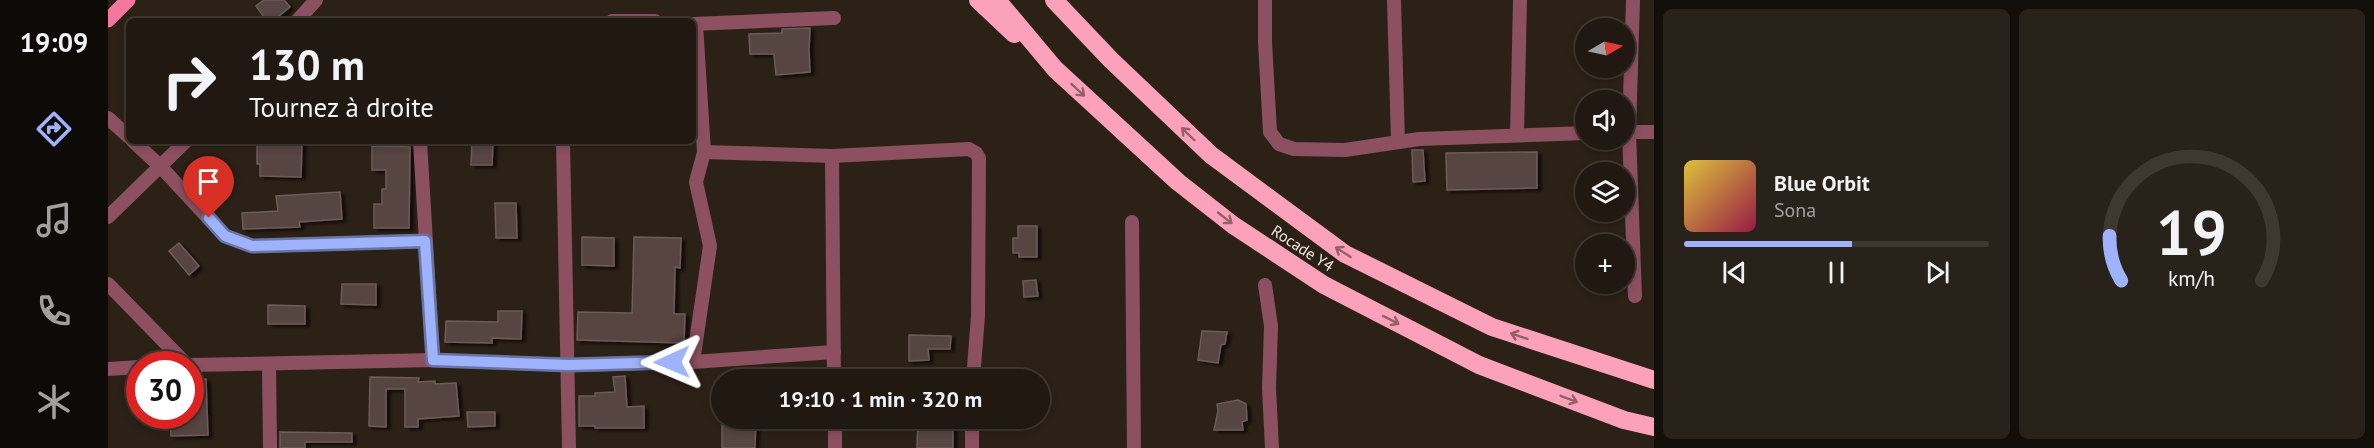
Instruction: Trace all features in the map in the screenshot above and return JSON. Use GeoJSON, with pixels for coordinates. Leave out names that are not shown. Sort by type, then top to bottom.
{"type":"FeatureCollection","features":[{"type":"Feature","properties":{"kind":"highway"},"geometry":{"type":"LineString","coordinates":[[978,0],[1054,69]]}},
{"type":"Feature","properties":{"kind":"highway","name":"Rocade Y4"},"geometry":{"type":"LineString","coordinates":[[997,0],[1054,69],[1178,182],[1233,225],[1324,285],[1479,365],[1624,420],[1654,427]]}},
{"type":"Feature","properties":{"kind":"highway","name":"Rocade Y4"},"geometry":{"type":"LineString","coordinates":[[1057,2],[1111,60],[1210,155],[1345,254],[1492,327],[1654,380]]}},
{"type":"Feature","properties":{"kind":"main road"},"geometry":{"type":"LineString","coordinates":[[108,20],[128,0]]}},
{"type":"Feature","properties":{"kind":"street"},"geometry":{"type":"LineString","coordinates":[[301,18],[316,0]]}},
{"type":"Feature","properties":{"kind":"street"},"geometry":{"type":"LineString","coordinates":[[1265,0],[1264,42],[1270,132],[1279,144],[1294,149],[1345,150],[1419,139],[1575,133]]}},
{"type":"Feature","properties":{"kind":"street"},"geometry":{"type":"LineString","coordinates":[[1394,0],[1398,142]]}},
{"type":"Feature","properties":{"kind":"street"},"geometry":{"type":"LineString","coordinates":[[1517,135],[1521,0]]}},
{"type":"Feature","properties":{"kind":"street"},"geometry":{"type":"LineString","coordinates":[[1629,90],[1633,0]]}},
{"type":"Feature","properties":{"kind":"street"},"geometry":{"type":"LineString","coordinates":[[696,24],[834,18]]}},
{"type":"Feature","properties":{"kind":"street"},"geometry":{"type":"LineString","coordinates":[[693,362],[710,246],[696,182],[704,152],[696,50]]}},
{"type":"Feature","properties":{"kind":"street"},"geometry":{"type":"LineString","coordinates":[[108,118],[126,134]]}},
{"type":"Feature","properties":{"kind":"street"},"geometry":{"type":"LineString","coordinates":[[1635,132],[1654,132]]}},
{"type":"Feature","properties":{"kind":"street"},"geometry":{"type":"LineString","coordinates":[[136,144],[160,166],[225,236],[252,246],[425,241]]}},
{"type":"Feature","properties":{"kind":"street"},"geometry":{"type":"LineString","coordinates":[[108,217],[183,144]]}},
{"type":"Feature","properties":{"kind":"street"},"geometry":{"type":"LineString","coordinates":[[420,144],[433,360]]}},
{"type":"Feature","properties":{"kind":"street"},"geometry":{"type":"LineString","coordinates":[[563,144],[569,448]]}},
{"type":"Feature","properties":{"kind":"street"},"geometry":{"type":"LineString","coordinates":[[704,152],[832,156],[969,149],[976,153],[979,158],[978,305],[974,369]]}},
{"type":"Feature","properties":{"kind":"street"},"geometry":{"type":"LineString","coordinates":[[1628,150],[1635,296]]}},
{"type":"Feature","properties":{"kind":"street"},"geometry":{"type":"LineString","coordinates":[[832,156],[834,369]]}},
{"type":"Feature","properties":{"kind":"street"},"geometry":{"type":"LineString","coordinates":[[1132,222],[1134,448]]}},
{"type":"Feature","properties":{"kind":"street"},"geometry":{"type":"LineString","coordinates":[[108,284],[174,351]]}},
{"type":"Feature","properties":{"kind":"street"},"geometry":{"type":"LineString","coordinates":[[1265,285],[1271,326],[1269,388],[1272,448]]}},
{"type":"Feature","properties":{"kind":"street"},"geometry":{"type":"LineString","coordinates":[[204,365],[433,360],[569,365],[693,362],[834,352]]}},
{"type":"Feature","properties":{"kind":"street"},"geometry":{"type":"LineString","coordinates":[[269,364],[270,448]]}},
{"type":"Feature","properties":{"kind":"street"},"geometry":{"type":"LineString","coordinates":[[108,369],[126,368]]}},
{"type":"Feature","properties":{"kind":"street"},"geometry":{"type":"LineString","coordinates":[[835,429],[836,448]]}},
{"type":"Feature","properties":{"kind":"street"},"geometry":{"type":"LineString","coordinates":[[972,429],[972,448]]}},
{"type":"Feature","properties":{"kind":"building"},"geometry":{"type":"Polygon","coordinates":[[[264,0],[284,0],[290,7],[277,18],[265,18],[256,6],[264,0]]]}},
{"type":"Feature","properties":{"kind":"building"},"geometry":{"type":"Polygon","coordinates":[[[810,28],[810,72],[776,75],[774,54],[750,54],[749,34],[782,33],[782,29],[810,28]]]}},
{"type":"Feature","properties":{"kind":"building"},"geometry":{"type":"Polygon","coordinates":[[[257,144],[302,144],[301,177],[260,176],[260,164],[257,164],[257,144]]]}},
{"type":"Feature","properties":{"kind":"building"},"geometry":{"type":"Polygon","coordinates":[[[472,144],[493,144],[492,165],[471,165],[472,144]]]}},
{"type":"Feature","properties":{"kind":"building"},"geometry":{"type":"Polygon","coordinates":[[[372,146],[410,147],[409,228],[374,228],[374,204],[382,204],[382,189],[386,189],[386,170],[372,170],[372,146]]]}},
{"type":"Feature","properties":{"kind":"building"},"geometry":{"type":"Polygon","coordinates":[[[1412,150],[1423,150],[1425,181],[1413,182],[1412,150]]]}},
{"type":"Feature","properties":{"kind":"building"},"geometry":{"type":"Polygon","coordinates":[[[1537,152],[1537,188],[1447,190],[1446,153],[1537,152]]]}},
{"type":"Feature","properties":{"kind":"building"},"geometry":{"type":"Polygon","coordinates":[[[340,192],[342,219],[299,222],[300,227],[243,229],[242,213],[278,211],[276,196],[340,192]]]}},
{"type":"Feature","properties":{"kind":"building"},"geometry":{"type":"Polygon","coordinates":[[[495,203],[516,203],[517,238],[496,238],[495,203]]]}},
{"type":"Feature","properties":{"kind":"building"},"geometry":{"type":"Polygon","coordinates":[[[1018,226],[1037,226],[1037,257],[1019,257],[1019,253],[1013,253],[1013,238],[1018,238],[1018,226]]]}},
{"type":"Feature","properties":{"kind":"building"},"geometry":{"type":"Polygon","coordinates":[[[582,237],[614,238],[614,266],[582,265],[582,237]]]}},
{"type":"Feature","properties":{"kind":"building"},"geometry":{"type":"Polygon","coordinates":[[[634,237],[681,238],[680,268],[675,267],[674,314],[685,314],[684,343],[577,340],[578,312],[632,313],[634,237]]]}},
{"type":"Feature","properties":{"kind":"building"},"geometry":{"type":"Polygon","coordinates":[[[179,243],[199,266],[189,275],[169,251],[179,243]]]}},
{"type":"Feature","properties":{"kind":"building"},"geometry":{"type":"Polygon","coordinates":[[[1036,280],[1038,296],[1024,297],[1023,281],[1036,280]]]}},
{"type":"Feature","properties":{"kind":"building"},"geometry":{"type":"Polygon","coordinates":[[[342,284],[376,284],[376,305],[341,304],[342,284]]]}},
{"type":"Feature","properties":{"kind":"building"},"geometry":{"type":"Polygon","coordinates":[[[268,305],[305,306],[305,324],[268,324],[268,305]]]}},
{"type":"Feature","properties":{"kind":"building"},"geometry":{"type":"Polygon","coordinates":[[[498,311],[522,311],[521,339],[492,338],[492,343],[445,342],[446,321],[498,322],[498,311]]]}},
{"type":"Feature","properties":{"kind":"building"},"geometry":{"type":"Polygon","coordinates":[[[1202,331],[1227,332],[1225,344],[1221,345],[1218,363],[1198,360],[1202,331]]]}},
{"type":"Feature","properties":{"kind":"building"},"geometry":{"type":"Polygon","coordinates":[[[909,335],[951,336],[950,349],[928,349],[929,360],[909,361],[909,335]]]}},
{"type":"Feature","properties":{"kind":"building"},"geometry":{"type":"Polygon","coordinates":[[[625,376],[627,407],[644,406],[644,428],[579,426],[579,396],[615,392],[613,377],[625,376]]]}},
{"type":"Feature","properties":{"kind":"building"},"geometry":{"type":"Polygon","coordinates":[[[370,377],[419,378],[418,382],[435,381],[435,384],[456,383],[459,416],[418,419],[418,427],[405,427],[405,389],[386,389],[386,427],[369,426],[370,377]]]}},
{"type":"Feature","properties":{"kind":"building"},"geometry":{"type":"Polygon","coordinates":[[[204,379],[206,379],[208,435],[171,436],[171,429],[204,429],[204,379]]]}},
{"type":"Feature","properties":{"kind":"building"},"geometry":{"type":"Polygon","coordinates":[[[1238,400],[1246,404],[1247,420],[1242,422],[1243,430],[1214,430],[1217,404],[1238,400]]]}},
{"type":"Feature","properties":{"kind":"building"},"geometry":{"type":"Polygon","coordinates":[[[467,412],[495,412],[495,426],[468,427],[467,412]]]}},
{"type":"Feature","properties":{"kind":"building"},"geometry":{"type":"Polygon","coordinates":[[[722,429],[756,429],[755,448],[722,448],[722,429]]]}},
{"type":"Feature","properties":{"kind":"building"},"geometry":{"type":"Polygon","coordinates":[[[918,429],[953,429],[953,448],[917,448],[918,429]]]}},
{"type":"Feature","properties":{"kind":"building"},"geometry":{"type":"Polygon","coordinates":[[[280,432],[352,433],[352,442],[305,442],[305,448],[280,448],[280,432]]]}},
{"type":"Feature","properties":{"kind":"route"},"geometry":{"type":"LineString","coordinates":[[209,218],[225,236],[252,246],[425,241],[433,360],[569,365],[672,362]]}}]}
